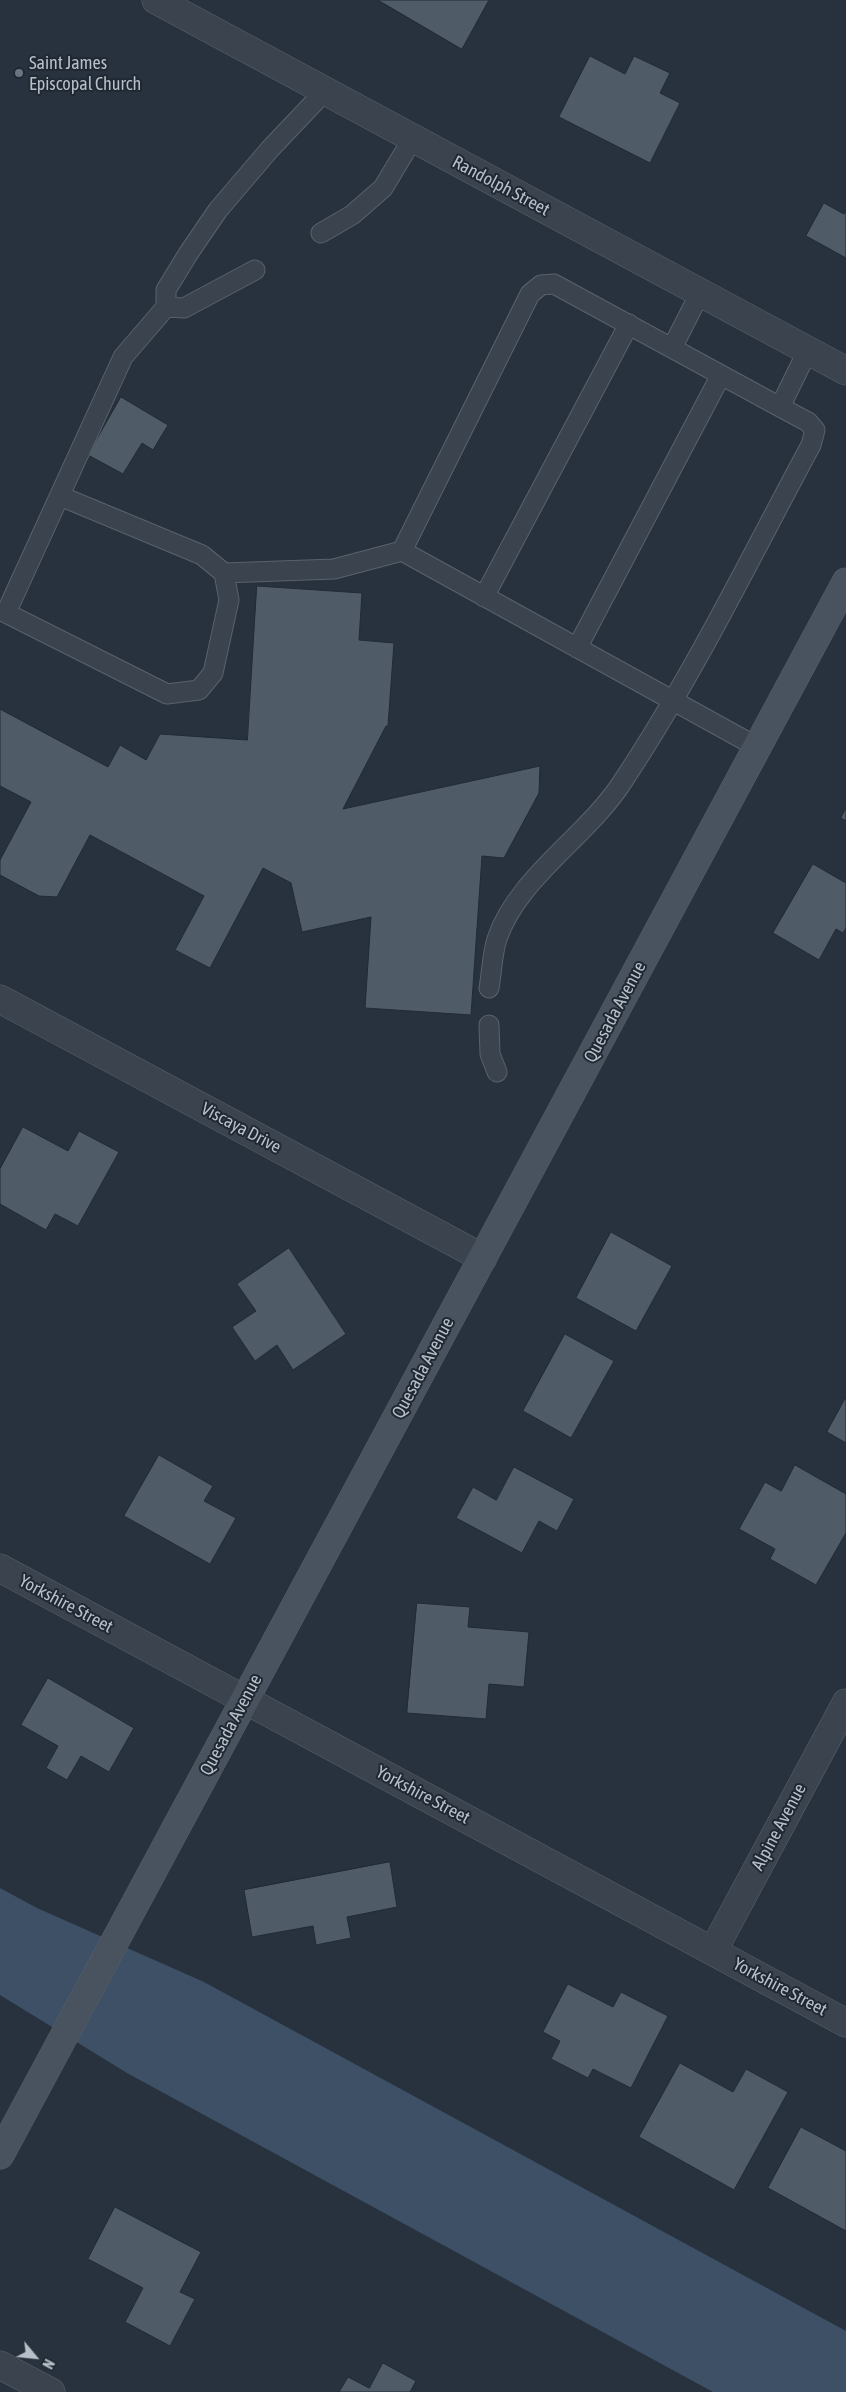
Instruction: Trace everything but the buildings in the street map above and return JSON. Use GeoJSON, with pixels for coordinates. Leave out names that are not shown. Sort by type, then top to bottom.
{"type":"FeatureCollection","features":[{"type":"Feature","properties":{"kind":"street","name":"Randolph Street"},"geometry":{"type":"LineString","coordinates":[[156,0],[846,371]]}},
{"type":"Feature","properties":{"kind":"street","name":"Quesada Avenue"},"geometry":{"type":"LineString","coordinates":[[0,2155],[846,582]]}},
{"type":"Feature","properties":{"kind":"street","name":"Viscaya Drive"},"geometry":{"type":"LineString","coordinates":[[0,999],[482,1258]]}},
{"type":"Feature","properties":{"kind":"street","name":"Yorkshire Street"},"geometry":{"type":"LineString","coordinates":[[0,1568],[846,2023]]}},
{"type":"Feature","properties":{"kind":"street","name":"Alpine Avenue"},"geometry":{"type":"LineString","coordinates":[[712,1951],[846,1703]]}},
{"type":"Feature","properties":{"kind":"street"},"geometry":{"type":"LineString","coordinates":[[0,2365],[51,2392]]}},
{"type":"Feature","properties":{"kind":"lane"},"geometry":{"type":"LineString","coordinates":[[60,496],[202,555],[224,573],[229,600],[213,673],[199,690],[167,694],[143,684],[6,613],[123,357],[166,307],[166,290],[218,210],[270,149],[325,90]]}},
{"type":"Feature","properties":{"kind":"lane"},"geometry":{"type":"LineString","coordinates":[[321,233],[352,214],[383,188],[414,138]]}},
{"type":"Feature","properties":{"kind":"lane"},"geometry":{"type":"LineString","coordinates":[[166,307],[184,308],[255,270]]}},
{"type":"Feature","properties":{"kind":"lane"},"geometry":{"type":"LineString","coordinates":[[402,551],[530,294],[541,285],[554,284],[808,422],[815,430],[811,445],[673,700],[622,783],[593,820],[522,892],[496,940],[490,988]]}},
{"type":"Feature","properties":{"kind":"lane"},"geometry":{"type":"LineString","coordinates":[[672,348],[700,293]]}},
{"type":"Feature","properties":{"kind":"lane"},"geometry":{"type":"LineString","coordinates":[[484,597],[629,324]]}},
{"type":"Feature","properties":{"kind":"lane"},"geometry":{"type":"LineString","coordinates":[[780,407],[808,350]]}},
{"type":"Feature","properties":{"kind":"lane"},"geometry":{"type":"LineString","coordinates":[[578,648],[721,375]]}},
{"type":"Feature","properties":{"kind":"lane"},"geometry":{"type":"LineString","coordinates":[[224,573],[334,569],[402,551],[757,747]]}},
{"type":"Feature","properties":{"kind":"lane"},"geometry":{"type":"LineString","coordinates":[[489,1025],[490,1054],[497,1072]]}},
{"type":"Feature","properties":{"kind":"water"},"geometry":{"type":"Polygon","coordinates":[[[0,1888],[37,1908],[204,1982],[846,2331],[846,2392],[713,2392],[127,2073],[0,1995],[0,1888]]]}},
{"type":"Feature","properties":{"kind":"place","name":"Saint James Episcopal Church"},"geometry":{"type":"Point","coordinates":[19,73]}}]}
